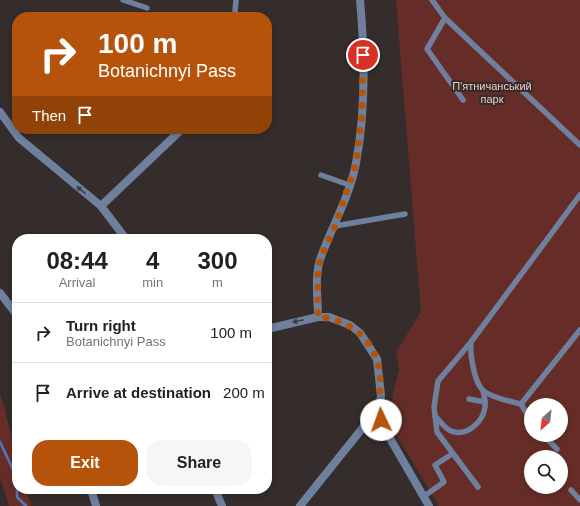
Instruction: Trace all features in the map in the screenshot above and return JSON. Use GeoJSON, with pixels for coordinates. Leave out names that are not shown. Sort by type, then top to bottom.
{"type":"FeatureCollection","features":[{"type":"Feature","properties":{"kind":"street"},"geometry":{"type":"LineString","coordinates":[[318,317],[318,270],[321,257],[335,226],[356,164],[362,114],[364,40],[360,0]]}},
{"type":"Feature","properties":{"kind":"street"},"geometry":{"type":"LineString","coordinates":[[0,112],[12,128]]}},
{"type":"Feature","properties":{"kind":"street"},"geometry":{"type":"LineString","coordinates":[[16,134],[101,206],[122,234]]}},
{"type":"Feature","properties":{"kind":"street"},"geometry":{"type":"LineString","coordinates":[[101,206],[177,134]]}},
{"type":"Feature","properties":{"kind":"street"},"geometry":{"type":"LineString","coordinates":[[0,294],[12,309]]}},
{"type":"Feature","properties":{"kind":"street"},"geometry":{"type":"LineString","coordinates":[[272,328],[318,317],[340,320],[350,325],[360,333],[377,359],[381,396],[378,412],[384,428],[429,506]]}},
{"type":"Feature","properties":{"kind":"street"},"geometry":{"type":"LineString","coordinates":[[300,506],[369,420],[378,412]]}},
{"type":"Feature","properties":{"kind":"street"},"geometry":{"type":"LineString","coordinates":[[92,494],[96,506]]}},
{"type":"Feature","properties":{"kind":"street"},"geometry":{"type":"LineString","coordinates":[[217,494],[222,506]]}},
{"type":"Feature","properties":{"kind":"lane"},"geometry":{"type":"LineString","coordinates":[[123,0],[147,8]]}},
{"type":"Feature","properties":{"kind":"lane"},"geometry":{"type":"LineString","coordinates":[[235,12],[236,0]]}},
{"type":"Feature","properties":{"kind":"lane"},"geometry":{"type":"LineString","coordinates":[[432,0],[445,18],[580,145]]}},
{"type":"Feature","properties":{"kind":"lane"},"geometry":{"type":"LineString","coordinates":[[445,18],[427,49],[463,100]]}},
{"type":"Feature","properties":{"kind":"lane"},"geometry":{"type":"LineString","coordinates":[[321,175],[349,185]]}},
{"type":"Feature","properties":{"kind":"lane"},"geometry":{"type":"LineString","coordinates":[[478,487],[437,432],[434,407],[438,382],[471,342],[580,195]]}},
{"type":"Feature","properties":{"kind":"lane"},"geometry":{"type":"LineString","coordinates":[[335,226],[405,214]]}},
{"type":"Feature","properties":{"kind":"lane"},"geometry":{"type":"LineString","coordinates":[[521,404],[580,330]]}},
{"type":"Feature","properties":{"kind":"lane"},"geometry":{"type":"LineString","coordinates":[[435,416],[443,426],[452,431],[467,431],[479,420],[483,413],[485,402],[483,391],[477,380],[470,356],[471,342]]}},
{"type":"Feature","properties":{"kind":"lane"},"geometry":{"type":"LineString","coordinates":[[483,391],[495,397],[521,404],[524,409]]}},
{"type":"Feature","properties":{"kind":"lane"},"geometry":{"type":"LineString","coordinates":[[469,399],[485,402]]}},
{"type":"Feature","properties":{"kind":"lane"},"geometry":{"type":"LineString","coordinates":[[550,442],[557,450]]}},
{"type":"Feature","properties":{"kind":"lane"},"geometry":{"type":"LineString","coordinates":[[423,497],[444,482],[435,465],[452,454]]}},
{"type":"Feature","properties":{"kind":"lane"},"geometry":{"type":"LineString","coordinates":[[571,490],[580,500]]}},
{"type":"Feature","properties":{"kind":"green space","name":"П'ятничанський парк"},"geometry":{"type":"Polygon","coordinates":[[[396,0],[580,0],[580,506],[439,506],[391,426],[389,411],[399,369],[396,352],[421,312],[396,0]]]}},
{"type":"Feature","properties":{"kind":"green space"},"geometry":{"type":"Polygon","coordinates":[[[0,393],[12,437],[12,494],[27,494],[31,506],[9,506],[0,477],[0,393]]]}},
{"type":"Feature","properties":{"kind":"waterway"},"geometry":{"type":"LineString","coordinates":[[0,442],[12,467]]}},
{"type":"Feature","properties":{"kind":"waterway"},"geometry":{"type":"LineString","coordinates":[[17,494],[17,497],[26,506]]}},
{"type":"Feature","properties":{"kind":"route"},"geometry":{"type":"LineString","coordinates":[[363,55],[362,114],[356,164],[335,226],[321,257],[318,270],[318,317],[328,317],[340,320],[350,325],[360,333],[370,347],[377,359],[380,376],[381,396],[378,412],[381,420]]}}]}
